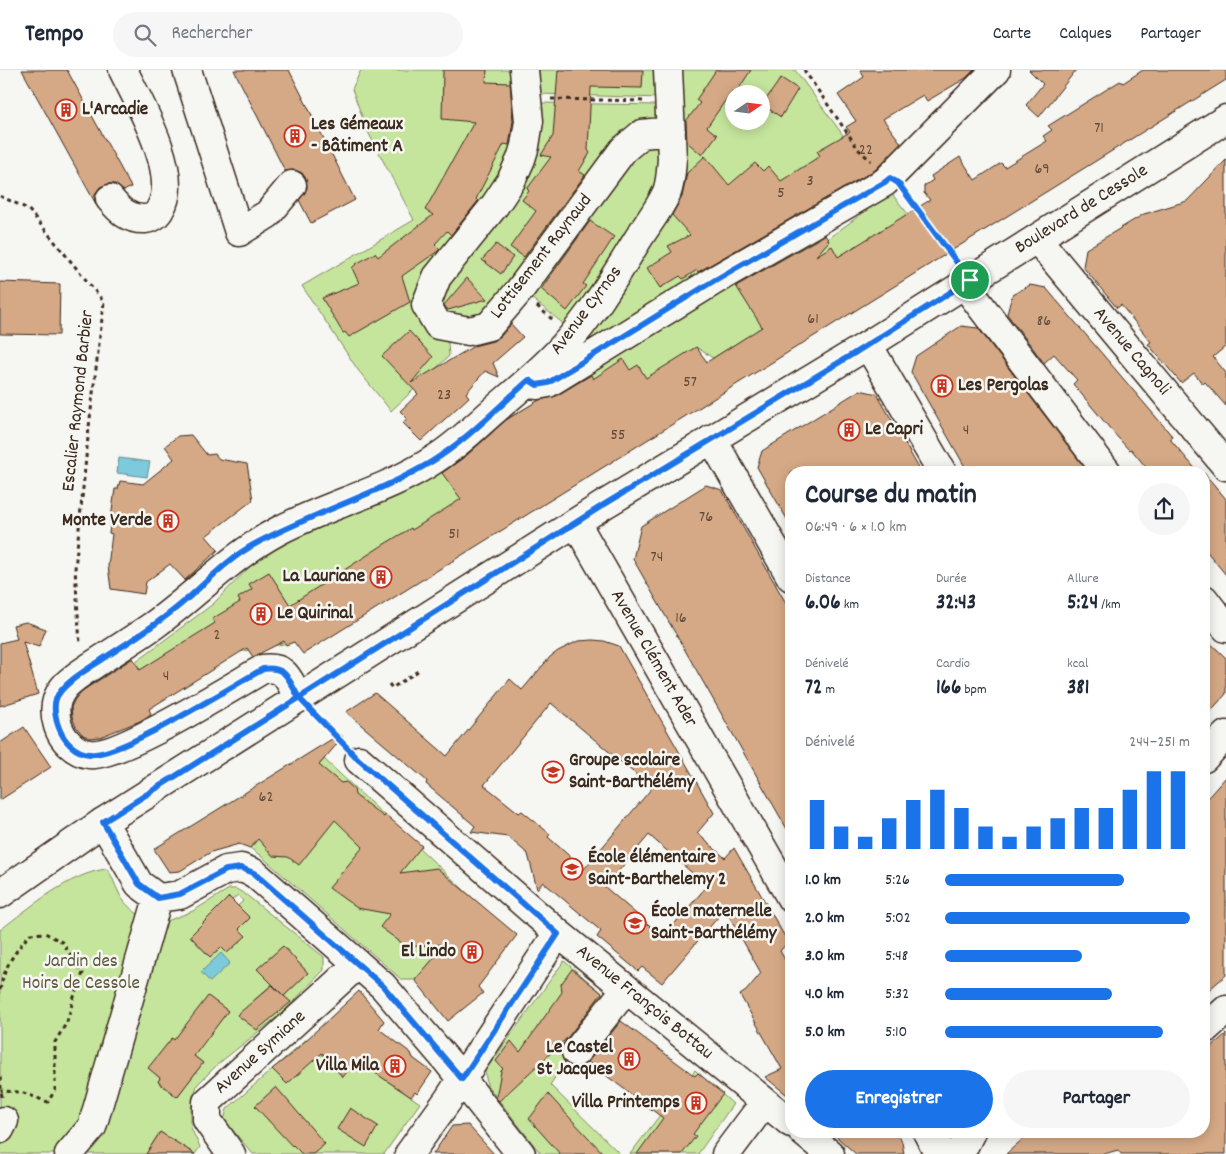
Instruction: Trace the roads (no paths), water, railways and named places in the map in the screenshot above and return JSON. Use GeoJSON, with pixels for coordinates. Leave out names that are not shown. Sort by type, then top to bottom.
{"type":"FeatureCollection","features":[{"type":"Feature","properties":{"kind":"street"},"geometry":{"type":"LineString","coordinates":[[110,198],[118,209],[129,216],[140,219],[152,218],[160,212],[166,196],[167,181],[154,135],[123,70]]}},
{"type":"Feature","properties":{"kind":"street"},"geometry":{"type":"LineString","coordinates":[[187,70],[238,232],[268,214],[292,185]]}},
{"type":"Feature","properties":{"kind":"street","name":"Lottisement Raynaud"},"geometry":{"type":"LineString","coordinates":[[524,70],[529,121],[525,146],[511,181],[495,205],[437,277],[426,305],[438,326],[468,331],[489,326],[519,291],[623,150],[642,134],[671,131]]}},
{"type":"Feature","properties":{"kind":"street","name":"Avenue Cyrnos"},"geometry":{"type":"LineString","coordinates":[[299,698],[283,671],[274,667],[263,669],[172,721],[117,749],[102,754],[89,754],[78,751],[66,742],[58,727],[56,714],[56,699],[67,684],[154,625],[252,546],[282,529],[409,475],[434,460],[454,446],[561,349],[605,290],[666,192],[671,172],[668,70]]}},
{"type":"Feature","properties":{"kind":"street"},"geometry":{"type":"LineString","coordinates":[[529,380],[537,385],[548,383],[715,280],[885,182],[996,70]]}},
{"type":"Feature","properties":{"kind":"street","name":"Boulevard de Cessole"},"geometry":{"type":"LineString","coordinates":[[0,894],[103,822],[299,698],[576,523],[868,345],[1226,119]]}},
{"type":"Feature","properties":{"kind":"street","name":"Avenue Cagnoli"},"geometry":{"type":"LineString","coordinates":[[1037,239],[1226,466]]}},
{"type":"Feature","properties":{"kind":"street"},"geometry":{"type":"LineString","coordinates":[[967,282],[1103,466]]}},
{"type":"Feature","properties":{"kind":"street"},"geometry":{"type":"LineString","coordinates":[[868,345],[939,466]]}},
{"type":"Feature","properties":{"kind":"street"},"geometry":{"type":"LineString","coordinates":[[712,439],[785,567]]}},
{"type":"Feature","properties":{"kind":"street","name":"Avenue Clément Ader"},"geometry":{"type":"LineString","coordinates":[[576,523],[785,888]]}},
{"type":"Feature","properties":{"kind":"street"},"geometry":{"type":"LineString","coordinates":[[1210,607],[1226,628]]}},
{"type":"Feature","properties":{"kind":"street"},"geometry":{"type":"LineString","coordinates":[[1210,751],[1226,734]]}},
{"type":"Feature","properties":{"kind":"street","name":"Avenue François Bottau"},"geometry":{"type":"LineString","coordinates":[[359,760],[558,934],[785,1118]]}},
{"type":"Feature","properties":{"kind":"street"},"geometry":{"type":"LineString","coordinates":[[103,822],[139,884],[158,898],[180,894],[226,870],[241,868],[254,873],[383,986],[462,1079],[521,1154]]}},
{"type":"Feature","properties":{"kind":"street"},"geometry":{"type":"LineString","coordinates":[[69,1154],[92,1127],[158,898]]}},
{"type":"Feature","properties":{"kind":"street"},"geometry":{"type":"LineString","coordinates":[[409,1154],[462,1079],[558,934]]}},
{"type":"Feature","properties":{"kind":"street","name":"Avenue Symiane"},"geometry":{"type":"LineString","coordinates":[[221,1150],[207,1120],[207,1102],[358,964]]}},
{"type":"Feature","properties":{"kind":"street"},"geometry":{"type":"LineString","coordinates":[[576,1052],[626,989]]}},
{"type":"Feature","properties":{"kind":"street"},"geometry":{"type":"LineString","coordinates":[[1210,1025],[1226,1010]]}},
{"type":"Feature","properties":{"kind":"street"},"geometry":{"type":"LineString","coordinates":[[726,1154],[765,1102]]}},
{"type":"Feature","properties":{"kind":"street"},"geometry":{"type":"LineString","coordinates":[[810,1138],[830,1154]]}},
{"type":"Feature","properties":{"kind":"street"},"geometry":{"type":"LineString","coordinates":[[930,1138],[935,1146],[947,1154]]}},
{"type":"Feature","properties":{"kind":"street"},"geometry":{"type":"LineString","coordinates":[[960,1154],[968,1138]]}},
{"type":"Feature","properties":{"kind":"water"},"geometry":{"type":"Polygon","coordinates":[[[119,458],[150,462],[147,477],[117,473],[119,458]]]}},
{"type":"Feature","properties":{"kind":"water"},"geometry":{"type":"Polygon","coordinates":[[[221,953],[230,963],[210,982],[201,972],[221,953]]]}},
{"type":"Feature","properties":{"kind":"place","name":"L'Arcadie"},"geometry":{"type":"Point","coordinates":[66,110]}},
{"type":"Feature","properties":{"kind":"place","name":"Les Gémeaux - Bâtiment A"},"geometry":{"type":"Point","coordinates":[295,136]}},
{"type":"Feature","properties":{"kind":"place","name":"Les Pergolas"},"geometry":{"type":"Point","coordinates":[942,386]}},
{"type":"Feature","properties":{"kind":"place","name":"Le Capri"},"geometry":{"type":"Point","coordinates":[849,430]}},
{"type":"Feature","properties":{"kind":"place","name":"Monte Verde"},"geometry":{"type":"Point","coordinates":[168,521]}},
{"type":"Feature","properties":{"kind":"place","name":"La Lauriane"},"geometry":{"type":"Point","coordinates":[381,577]}},
{"type":"Feature","properties":{"kind":"place","name":"Le Quirinal"},"geometry":{"type":"Point","coordinates":[261,614]}},
{"type":"Feature","properties":{"kind":"place","name":"Groupe scolaire Saint-Barthélémy"},"geometry":{"type":"Point","coordinates":[553,772]}},
{"type":"Feature","properties":{"kind":"place","name":"École élémentaire Saint-Barthelemy 2"},"geometry":{"type":"Point","coordinates":[572,869]}},
{"type":"Feature","properties":{"kind":"place","name":"École maternelle Saint-Barthélémy"},"geometry":{"type":"Point","coordinates":[635,923]}},
{"type":"Feature","properties":{"kind":"place","name":"El Lindo"},"geometry":{"type":"Point","coordinates":[472,952]}},
{"type":"Feature","properties":{"kind":"place","name":"Le Castel St Jacques"},"geometry":{"type":"Point","coordinates":[629,1059]}},
{"type":"Feature","properties":{"kind":"place","name":"Villa Mila"},"geometry":{"type":"Point","coordinates":[395,1066]}},
{"type":"Feature","properties":{"kind":"place","name":"Villa Printemps"},"geometry":{"type":"Point","coordinates":[696,1103]}},
{"type":"Feature","properties":{"kind":"park label","name":"Jardin des Hoirs de Cessole"},"geometry":{"type":"Point","coordinates":[81,973]}}]}
